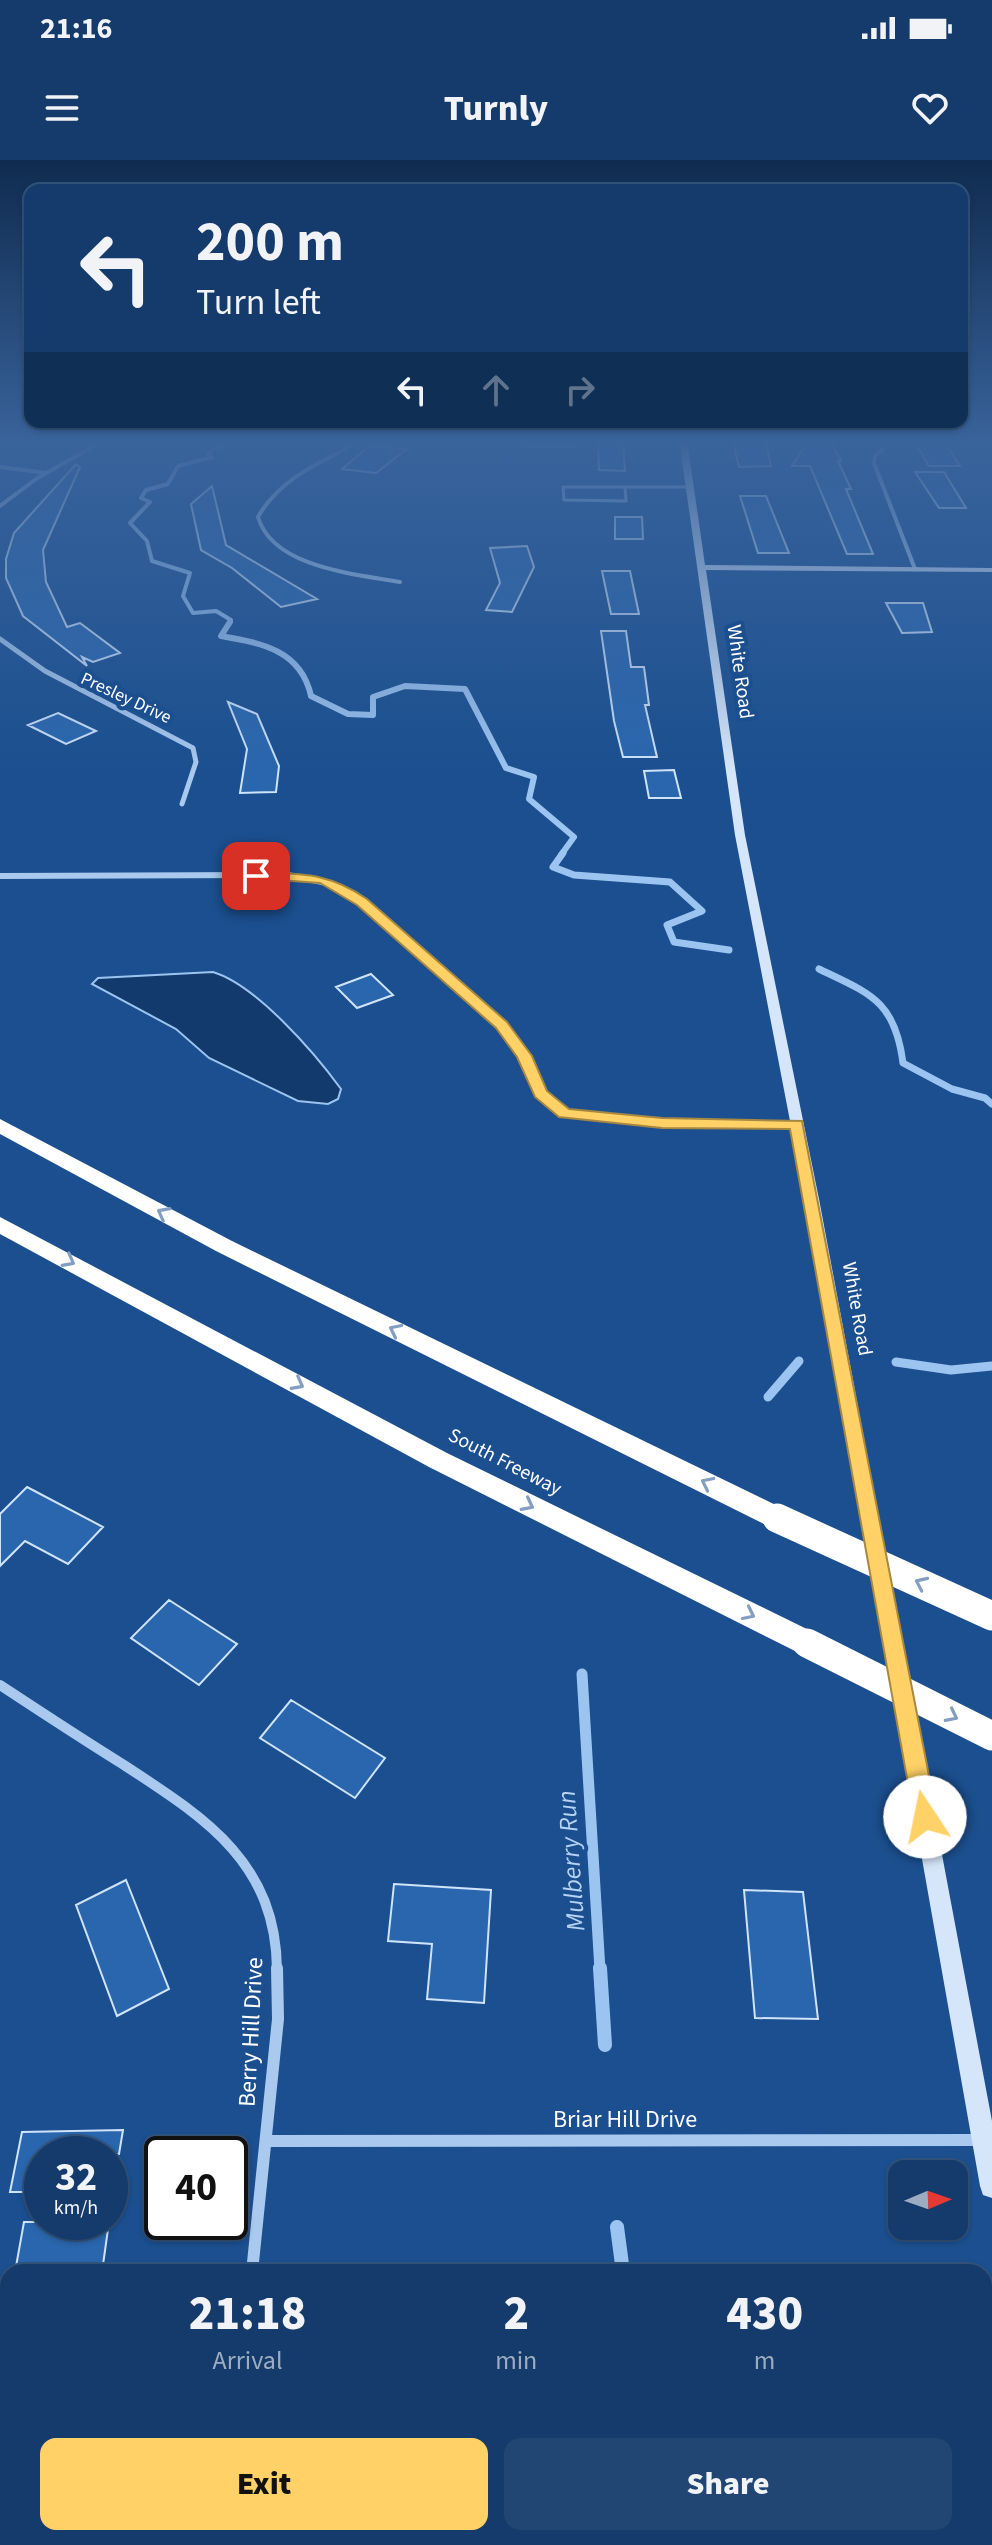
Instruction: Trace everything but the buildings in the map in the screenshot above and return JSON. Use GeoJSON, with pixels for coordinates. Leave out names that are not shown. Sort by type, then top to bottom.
{"type":"FeatureCollection","features":[{"type":"Feature","properties":{"kind":"highway"},"geometry":{"type":"LineString","coordinates":[[0,1125],[224,1246],[777,1518],[992,1616]]}},
{"type":"Feature","properties":{"kind":"highway","name":"South Freeway"},"geometry":{"type":"LineString","coordinates":[[0,1224],[438,1460],[992,1736]]}},
{"type":"Feature","properties":{"kind":"street"},"geometry":{"type":"LineString","coordinates":[[285,550],[304,561],[400,582]]}},
{"type":"Feature","properties":{"kind":"street","name":"White Road"},"geometry":{"type":"LineString","coordinates":[[698,550],[740,835],[797,1125],[992,2186]]}},
{"type":"Feature","properties":{"kind":"street"},"geometry":{"type":"LineString","coordinates":[[908,550],[915,569]]}},
{"type":"Feature","properties":{"kind":"street"},"geometry":{"type":"LineString","coordinates":[[700,567],[992,570]]}},
{"type":"Feature","properties":{"kind":"street","name":"Presley Drive"},"geometry":{"type":"LineString","coordinates":[[0,639],[28,663],[60,682],[193,748],[196,762],[182,804]]}},
{"type":"Feature","properties":{"kind":"street"},"geometry":{"type":"LineString","coordinates":[[0,876],[288,875],[322,879],[340,886],[362,902],[501,1025],[524,1056],[540,1093],[565,1113],[662,1123],[797,1125]]}},
{"type":"Feature","properties":{"kind":"street","name":"Berry Hill Drive"},"geometry":{"type":"LineString","coordinates":[[0,1685],[197,1813],[227,1840],[252,1873],[268,1909],[277,1950],[278,2019],[253,2264]]}},
{"type":"Feature","properties":{"kind":"street","name":"Briar Hill Drive"},"geometry":{"type":"LineString","coordinates":[[267,2141],[983,2140]]}},
{"type":"Feature","properties":{"kind":"water"},"geometry":{"type":"Polygon","coordinates":[[[213,972],[247,991],[283,1022],[341,1089],[338,1099],[328,1104],[298,1101],[209,1058],[176,1029],[92,984],[98,978],[213,972]]]}},
{"type":"Feature","properties":{"kind":"waterway","name":"Mulberry Run"},"geometry":{"type":"LineString","coordinates":[[149,550],[152,561],[190,573],[183,596],[193,613],[216,611],[231,620],[228,624]]}},
{"type":"Feature","properties":{"kind":"waterway","name":"Mulberry Run"},"geometry":{"type":"LineString","coordinates":[[230,622],[221,636],[277,651],[298,668],[311,696],[348,714],[373,715],[373,697],[405,686],[465,689],[506,768],[534,777],[529,799],[574,837],[561,855]]}},
{"type":"Feature","properties":{"kind":"waterway","name":"Mulberry Run"},"geometry":{"type":"LineString","coordinates":[[563,853],[553,867],[574,875],[670,882],[702,911],[667,925],[674,942],[729,950]]}},
{"type":"Feature","properties":{"kind":"waterway","name":"Mulberry Run"},"geometry":{"type":"LineString","coordinates":[[819,969],[878,1002],[894,1026],[903,1063],[952,1089],[985,1098],[992,1104]]}},
{"type":"Feature","properties":{"kind":"waterway","name":"Mulberry Run"},"geometry":{"type":"LineString","coordinates":[[768,1397],[799,1361]]}},
{"type":"Feature","properties":{"kind":"waterway","name":"Mulberry Run"},"geometry":{"type":"LineString","coordinates":[[896,1362],[951,1370],[992,1366]]}},
{"type":"Feature","properties":{"kind":"waterway","name":"Mulberry Run"},"geometry":{"type":"LineString","coordinates":[[582,1674],[600,1970]]}},
{"type":"Feature","properties":{"kind":"waterway","name":"Mulberry Run"},"geometry":{"type":"LineString","coordinates":[[600,1968],[605,2045]]}},
{"type":"Feature","properties":{"kind":"waterway","name":"Mulberry Run"},"geometry":{"type":"LineString","coordinates":[[617,2227],[622,2264]]}},
{"type":"Feature","properties":{"kind":"route"},"geometry":{"type":"LineString","coordinates":[[256,876],[288,875],[322,879],[340,886],[362,902],[501,1025],[524,1056],[540,1093],[565,1113],[662,1123],[797,1125],[925,1817]]}}]}
